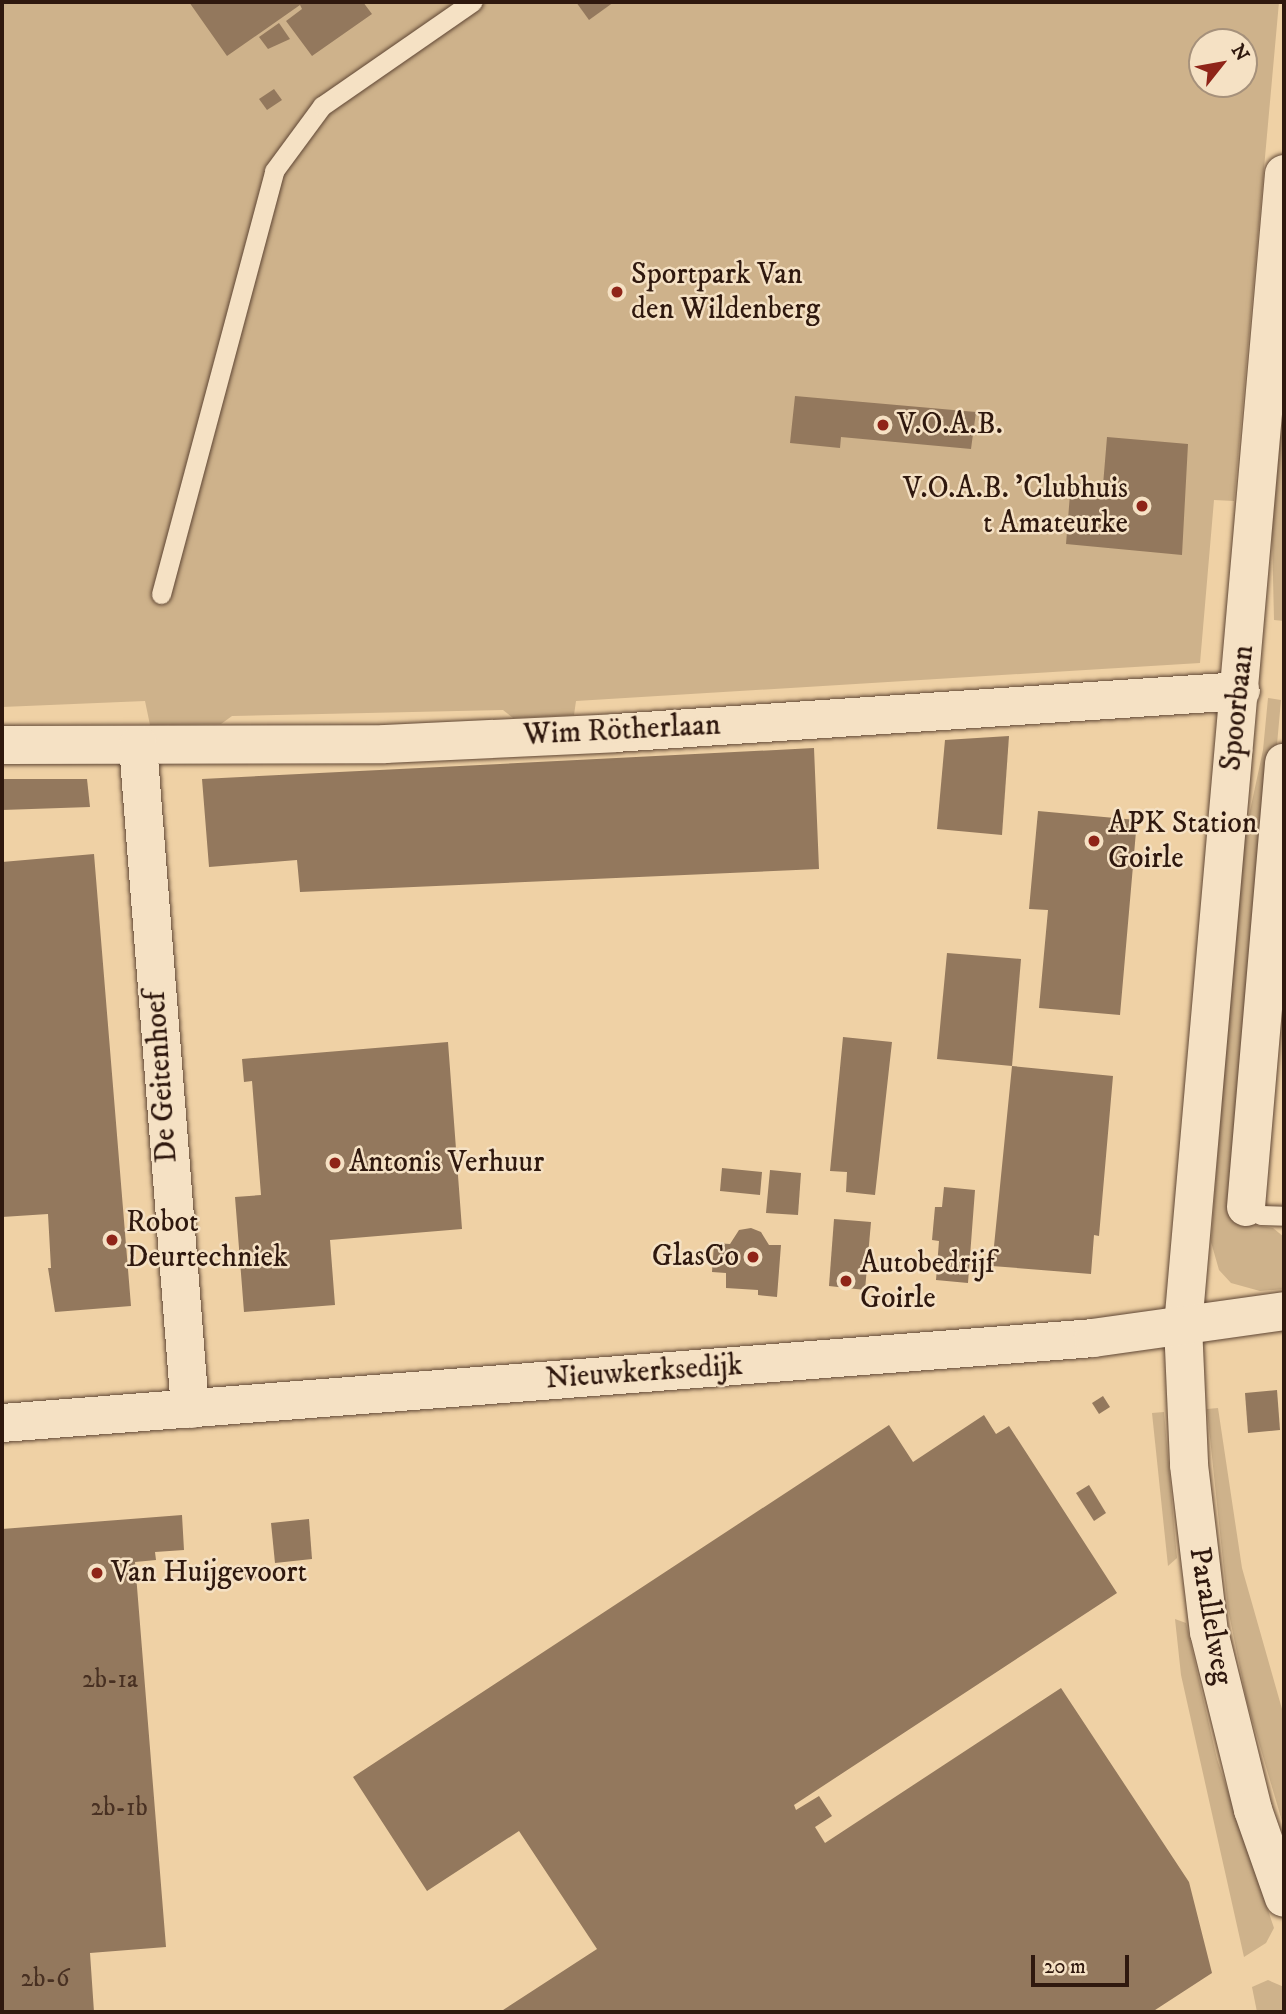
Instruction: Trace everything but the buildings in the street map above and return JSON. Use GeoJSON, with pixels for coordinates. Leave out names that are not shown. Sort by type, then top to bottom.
{"type":"FeatureCollection","features":[{"type":"Feature","properties":{"kind":"street","name":"Spoorbaan"},"geometry":{"type":"LineString","coordinates":[[1184,1325],[1284,174]]}},
{"type":"Feature","properties":{"kind":"street","name":"Wim Rötherlaan"},"geometry":{"type":"LineString","coordinates":[[2,745],[385,744],[615,733],[1241,691]]}},
{"type":"Feature","properties":{"kind":"street","name":"De Geitenhoef"},"geometry":{"type":"LineString","coordinates":[[138,745],[190,1409]]}},
{"type":"Feature","properties":{"kind":"street","name":"Spoorbaan"},"geometry":{"type":"LineString","coordinates":[[1246,1208],[1274,991],[1284,763]]}},
{"type":"Feature","properties":{"kind":"street","name":"Nieuwkerksedijk"},"geometry":{"type":"LineString","coordinates":[[2,1423],[1093,1338],[1284,1311]]}},
{"type":"Feature","properties":{"kind":"street","name":"Parallelweg"},"geometry":{"type":"LineString","coordinates":[[1184,1325],[1189,1465],[1209,1632],[1253,1810],[1284,1898]]}},
{"type":"Feature","properties":{"kind":"lane"},"geometry":{"type":"LineString","coordinates":[[161,594],[274,171],[322,106],[472,2]]}},
{"type":"Feature","properties":{"kind":"lane"},"geometry":{"type":"LineString","coordinates":[[1246,1208],[1261,1215],[1284,1216]]}},
{"type":"Feature","properties":{"kind":"shaded area","name":"Sportpark Van den Wildenberg"},"geometry":{"type":"Polygon","coordinates":[[[2,2],[1279,2],[1234,501],[1214,500],[1200,663],[576,701],[574,715],[513,718],[503,710],[232,716],[221,724],[150,725],[145,701],[2,707],[2,2]]]}},
{"type":"Feature","properties":{"kind":"shaded area"},"geometry":{"type":"Polygon","coordinates":[[[1284,395],[1284,621],[1274,620],[1272,534],[1284,395]]]}},
{"type":"Feature","properties":{"kind":"shaded area"},"geometry":{"type":"Polygon","coordinates":[[[1268,698],[1281,700],[1237,1192],[1245,1224],[1273,1228],[1284,1237],[1284,1289],[1260,1291],[1231,1283],[1219,1270],[1211,1242],[1241,853],[1263,750],[1268,698]]]}},
{"type":"Feature","properties":{"kind":"shaded area"},"geometry":{"type":"Polygon","coordinates":[[[1218,1408],[1242,1568],[1284,1716],[1284,1828],[1247,1702],[1228,1609],[1207,1409],[1218,1408]]]}},
{"type":"Feature","properties":{"kind":"shaded area"},"geometry":{"type":"Polygon","coordinates":[[[1164,1412],[1177,1558],[1168,1566],[1152,1413],[1164,1412]]]}},
{"type":"Feature","properties":{"kind":"shaded area"},"geometry":{"type":"Polygon","coordinates":[[[1175,1619],[1186,1623],[1217,1759],[1274,1928],[1266,1943],[1244,1957],[1181,1675],[1175,1619]]]}},
{"type":"Feature","properties":{"kind":"shaded area"},"geometry":{"type":"Polygon","coordinates":[[[1268,1980],[1284,1987],[1284,2012],[1257,2012],[1252,1987],[1268,1980]]]}},
{"type":"Feature","properties":{"kind":"place","name":"Sportpark Van den Wildenberg"},"geometry":{"type":"Point","coordinates":[617,292]}},
{"type":"Feature","properties":{"kind":"place","name":"V.O.A.B."},"geometry":{"type":"Point","coordinates":[883,425]}},
{"type":"Feature","properties":{"kind":"place","name":"V.O.A.B. 'Clubhuis t Amateurke"},"geometry":{"type":"Point","coordinates":[1142,506]}},
{"type":"Feature","properties":{"kind":"place","name":"APK Station Goirle"},"geometry":{"type":"Point","coordinates":[1094,841]}},
{"type":"Feature","properties":{"kind":"place","name":"Antonis Verhuur"},"geometry":{"type":"Point","coordinates":[335,1163]}},
{"type":"Feature","properties":{"kind":"place","name":"Robot Deurtechniek"},"geometry":{"type":"Point","coordinates":[112,1240]}},
{"type":"Feature","properties":{"kind":"place","name":"GlasCo"},"geometry":{"type":"Point","coordinates":[753,1257]}},
{"type":"Feature","properties":{"kind":"place","name":"Autobedrijf Goirle"},"geometry":{"type":"Point","coordinates":[846,1281]}},
{"type":"Feature","properties":{"kind":"place","name":"Van Huijgevoort"},"geometry":{"type":"Point","coordinates":[97,1573]}}]}
